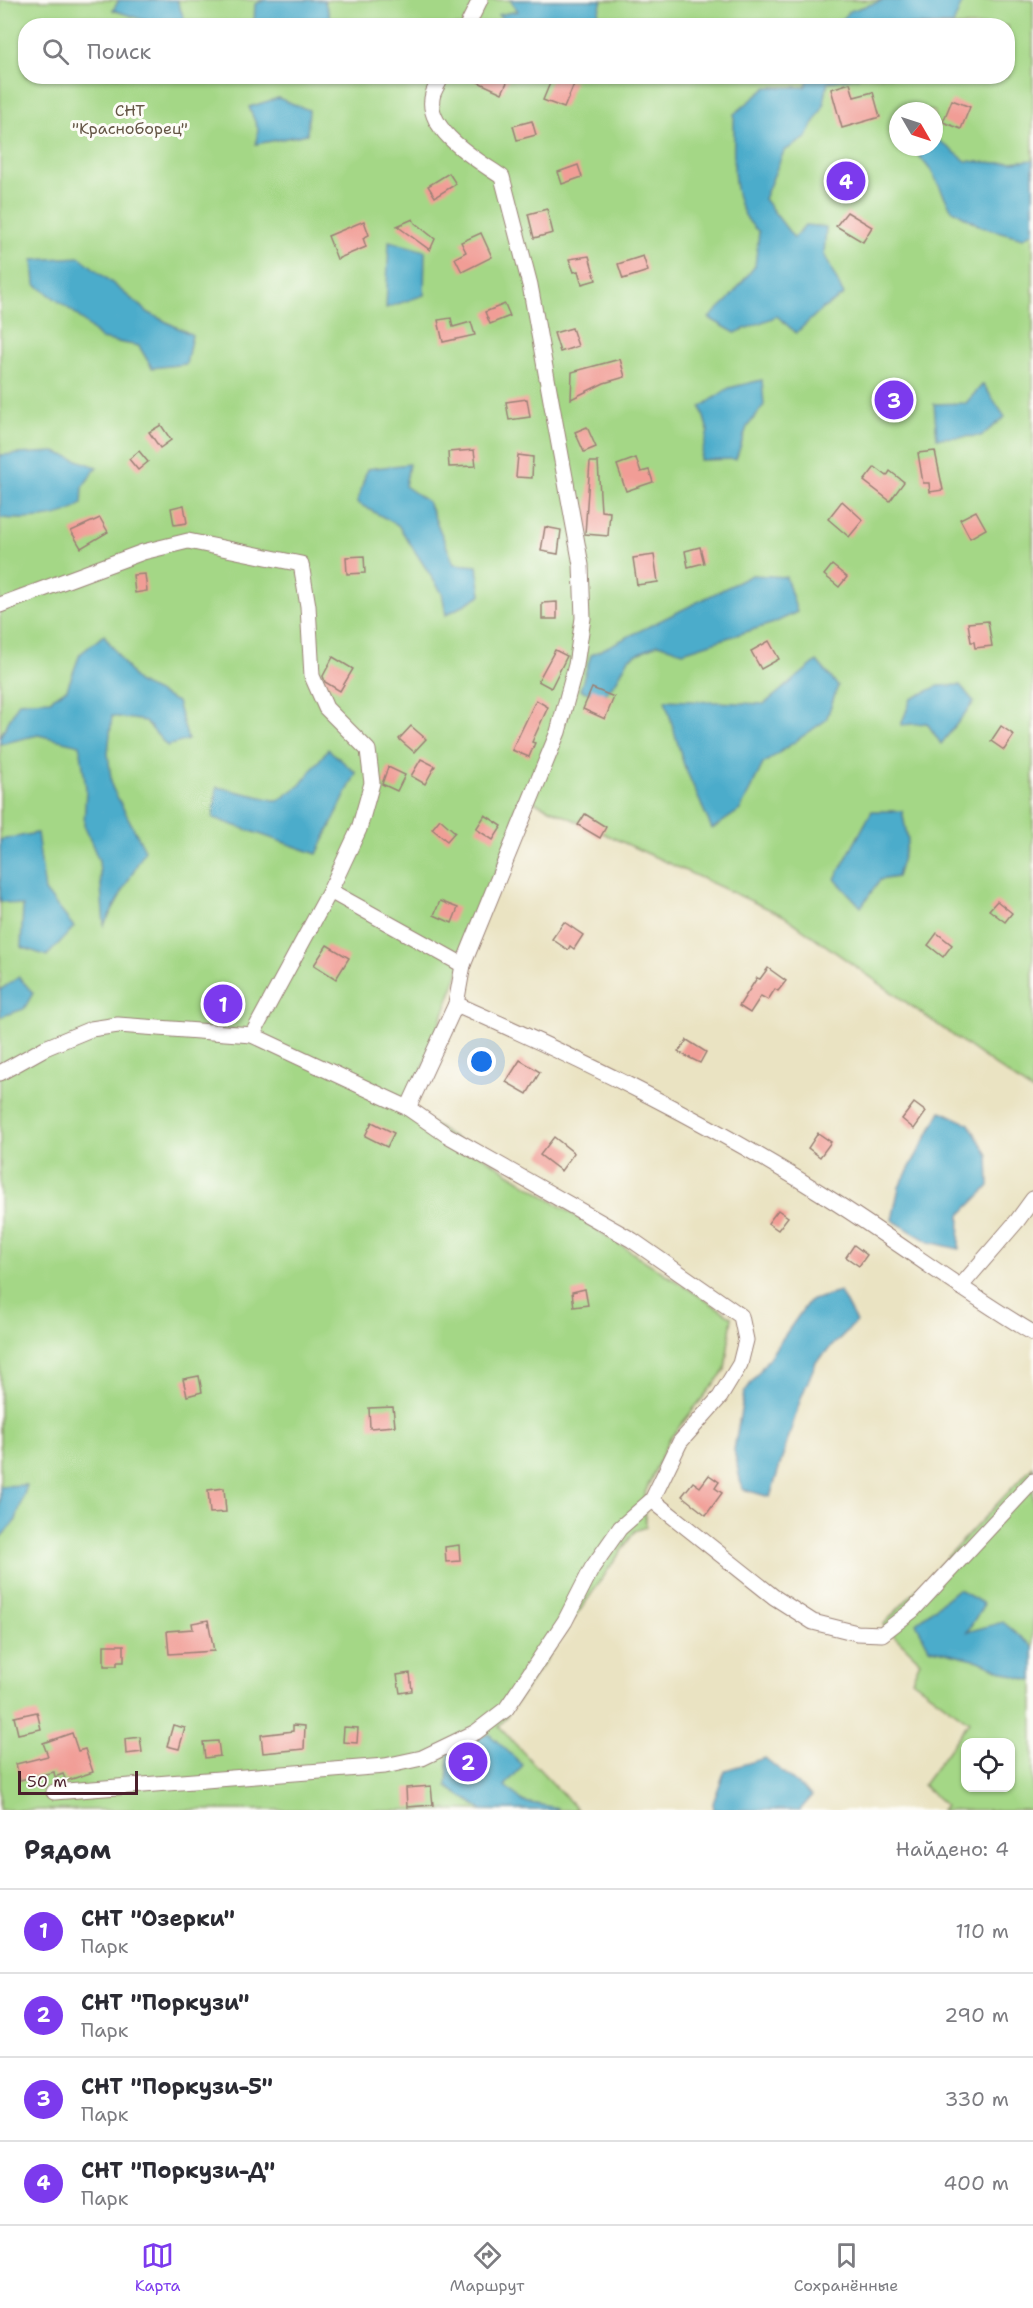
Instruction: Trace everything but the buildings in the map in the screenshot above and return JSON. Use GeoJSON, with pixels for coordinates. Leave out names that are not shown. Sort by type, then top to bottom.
{"type":"FeatureCollection","features":[{"type":"Feature","properties":{"kind":"street"},"geometry":{"type":"LineString","coordinates":[[471,18],[480,0]]}},
{"type":"Feature","properties":{"kind":"street"},"geometry":{"type":"LineString","coordinates":[[408,1108],[456,1004],[463,965],[558,732],[576,665],[583,618],[579,553],[530,285],[505,188],[502,177],[459,147],[445,133],[435,116],[432,96],[438,84]]}},
{"type":"Feature","properties":{"kind":"street"},"geometry":{"type":"LineString","coordinates":[[0,605],[143,552],[188,541],[301,564],[308,606],[312,676],[326,708],[368,750],[372,783],[359,829],[330,891],[252,1035]]}},
{"type":"Feature","properties":{"kind":"street"},"geometry":{"type":"LineString","coordinates":[[330,891],[463,965]]}},
{"type":"Feature","properties":{"kind":"street"},"geometry":{"type":"LineString","coordinates":[[456,1004],[583,1061],[676,1110],[834,1202],[1033,1333]]}},
{"type":"Feature","properties":{"kind":"street"},"geometry":{"type":"LineString","coordinates":[[0,1073],[45,1048],[91,1029],[117,1025],[252,1035],[408,1108],[447,1135],[633,1240],[741,1316],[746,1340],[740,1364],[720,1397],[680,1442],[652,1500],[620,1528],[592,1568],[565,1621],[506,1709],[476,1732],[422,1758],[385,1766],[54,1792]]}},
{"type":"Feature","properties":{"kind":"street"},"geometry":{"type":"LineString","coordinates":[[960,1287],[1033,1199]]}},
{"type":"Feature","properties":{"kind":"street"},"geometry":{"type":"LineString","coordinates":[[652,1500],[774,1597],[813,1622],[857,1633],[882,1634],[913,1610],[1033,1481]]}},
{"type":"Feature","properties":{"kind":"green space","name":"СНТ \"Красноборец\""},"geometry":{"type":"Polygon","coordinates":[[[0,0],[1033,0],[1033,1092],[784,916],[524,797],[408,1108],[732,1317],[725,1370],[668,1441],[644,1495],[646,1527],[635,1531],[499,1727],[578,1810],[0,1810],[0,0]]]}},
{"type":"Feature","properties":{"kind":"green space"},"geometry":{"type":"Polygon","coordinates":[[[1033,1466],[1033,1810],[941,1810],[945,1805],[923,1785],[969,1722],[912,1680],[920,1661],[883,1625],[1033,1466]]]}},
{"type":"Feature","properties":{"kind":"water"},"geometry":{"type":"Polygon","coordinates":[[[119,0],[177,0],[184,18],[138,18],[113,10],[119,0]]]}},
{"type":"Feature","properties":{"kind":"water"},"geometry":{"type":"Polygon","coordinates":[[[265,0],[324,0],[330,18],[254,18],[255,4],[265,0]]]}},
{"type":"Feature","properties":{"kind":"water"},"geometry":{"type":"Polygon","coordinates":[[[510,0],[602,0],[598,14],[602,18],[502,18],[498,15],[518,11],[510,0]]]}},
{"type":"Feature","properties":{"kind":"water"},"geometry":{"type":"Polygon","coordinates":[[[884,0],[963,0],[956,18],[843,18],[850,11],[884,0]]]}},
{"type":"Feature","properties":{"kind":"water"},"geometry":{"type":"Polygon","coordinates":[[[806,84],[828,84],[823,107],[806,138],[784,151],[764,199],[794,238],[805,225],[826,227],[824,254],[844,295],[822,309],[796,333],[777,316],[735,333],[709,318],[728,300],[755,266],[759,232],[748,221],[741,208],[734,178],[734,114],[767,87],[805,87],[806,84]]]}},
{"type":"Feature","properties":{"kind":"water"},"geometry":{"type":"Polygon","coordinates":[[[278,98],[309,110],[307,134],[256,144],[258,129],[249,107],[278,98]]]}},
{"type":"Feature","properties":{"kind":"water"},"geometry":{"type":"Polygon","coordinates":[[[943,144],[966,161],[999,163],[1033,160],[1033,232],[1023,238],[982,227],[951,209],[932,172],[919,156],[943,156],[943,144]]]}},
{"type":"Feature","properties":{"kind":"water"},"geometry":{"type":"Polygon","coordinates":[[[389,241],[425,251],[424,295],[386,308],[389,241]]]}},
{"type":"Feature","properties":{"kind":"water"},"geometry":{"type":"Polygon","coordinates":[[[80,257],[149,313],[192,335],[186,364],[152,368],[139,346],[101,339],[76,314],[35,284],[33,260],[80,257]]]}},
{"type":"Feature","properties":{"kind":"water"},"geometry":{"type":"Polygon","coordinates":[[[762,380],[764,405],[747,427],[736,459],[700,460],[708,431],[701,407],[729,388],[762,380]]]}},
{"type":"Feature","properties":{"kind":"water"},"geometry":{"type":"Polygon","coordinates":[[[983,384],[1005,417],[981,436],[937,438],[934,404],[966,403],[983,384]]]}},
{"type":"Feature","properties":{"kind":"water"},"geometry":{"type":"Polygon","coordinates":[[[55,452],[97,467],[83,486],[82,504],[54,516],[32,519],[0,518],[0,455],[55,452]]]}},
{"type":"Feature","properties":{"kind":"water"},"geometry":{"type":"Polygon","coordinates":[[[409,464],[405,486],[428,502],[454,564],[477,566],[481,595],[446,615],[442,593],[398,525],[357,503],[367,469],[409,464]]]}},
{"type":"Feature","properties":{"kind":"water"},"geometry":{"type":"Polygon","coordinates":[[[752,575],[786,577],[797,612],[774,623],[683,652],[658,644],[629,658],[617,680],[603,697],[580,690],[591,655],[752,575]]]}},
{"type":"Feature","properties":{"kind":"water"},"geometry":{"type":"Polygon","coordinates":[[[104,635],[137,682],[177,702],[188,740],[167,746],[145,721],[112,716],[108,753],[112,787],[145,850],[104,925],[99,861],[84,825],[86,789],[80,745],[38,735],[0,744],[0,737],[19,702],[50,700],[67,689],[80,654],[104,635]]]}},
{"type":"Feature","properties":{"kind":"water"},"geometry":{"type":"Polygon","coordinates":[[[817,661],[838,686],[826,720],[763,764],[740,810],[712,829],[684,765],[665,700],[764,704],[817,661]]]}},
{"type":"Feature","properties":{"kind":"water"},"geometry":{"type":"Polygon","coordinates":[[[960,685],[974,702],[941,744],[927,723],[901,725],[911,699],[938,686],[960,685]]]}},
{"type":"Feature","properties":{"kind":"water"},"geometry":{"type":"Polygon","coordinates":[[[328,749],[356,773],[317,854],[213,818],[217,787],[278,801],[300,785],[328,749]]]}},
{"type":"Feature","properties":{"kind":"water"},"geometry":{"type":"Polygon","coordinates":[[[872,811],[902,811],[908,840],[897,877],[880,880],[861,907],[835,879],[872,811]]]}},
{"type":"Feature","properties":{"kind":"water"},"geometry":{"type":"Polygon","coordinates":[[[37,833],[45,891],[74,927],[47,956],[21,947],[23,906],[0,901],[0,840],[37,833]]]}},
{"type":"Feature","properties":{"kind":"water"},"geometry":{"type":"Polygon","coordinates":[[[19,977],[33,993],[24,1009],[0,1017],[0,990],[19,977]]]}},
{"type":"Feature","properties":{"kind":"water"},"geometry":{"type":"Polygon","coordinates":[[[941,1111],[969,1124],[988,1155],[989,1186],[960,1215],[959,1249],[929,1242],[892,1220],[899,1187],[941,1111]]]}},
{"type":"Feature","properties":{"kind":"water"},"geometry":{"type":"Polygon","coordinates":[[[840,1292],[856,1322],[816,1362],[801,1398],[770,1497],[742,1489],[734,1450],[744,1393],[809,1301],[840,1292]]]}},
{"type":"Feature","properties":{"kind":"water"},"geometry":{"type":"Polygon","coordinates":[[[27,1485],[16,1520],[0,1538],[0,1486],[27,1485]]]}},
{"type":"Feature","properties":{"kind":"water"},"geometry":{"type":"Polygon","coordinates":[[[958,1589],[984,1604],[967,1632],[1003,1622],[1033,1647],[1033,1681],[1014,1676],[974,1659],[929,1648],[916,1623],[958,1589]]]}},
{"type":"Feature","properties":{"kind":"water"},"geometry":{"type":"Polygon","coordinates":[[[489,1734],[523,1765],[505,1786],[524,1802],[558,1808],[556,1810],[483,1810],[447,1787],[449,1750],[489,1734]]]}},
{"type":"Feature","properties":{"kind":"water"},"geometry":{"type":"Polygon","coordinates":[[[765,1758],[812,1796],[800,1810],[714,1810],[713,1803],[725,1770],[765,1758]]]}},
{"type":"Feature","properties":{"kind":"place","name":"СНТ \"Поркузи-Д\""},"geometry":{"type":"Point","coordinates":[846,181]}},
{"type":"Feature","properties":{"kind":"place","name":"СНТ \"Поркузи-5\""},"geometry":{"type":"Point","coordinates":[894,400]}},
{"type":"Feature","properties":{"kind":"place","name":"СНТ \"Озерки\""},"geometry":{"type":"Point","coordinates":[223,1004]}},
{"type":"Feature","properties":{"kind":"place","name":"СНТ \"Поркузи\""},"geometry":{"type":"Point","coordinates":[468,1762]}}]}
